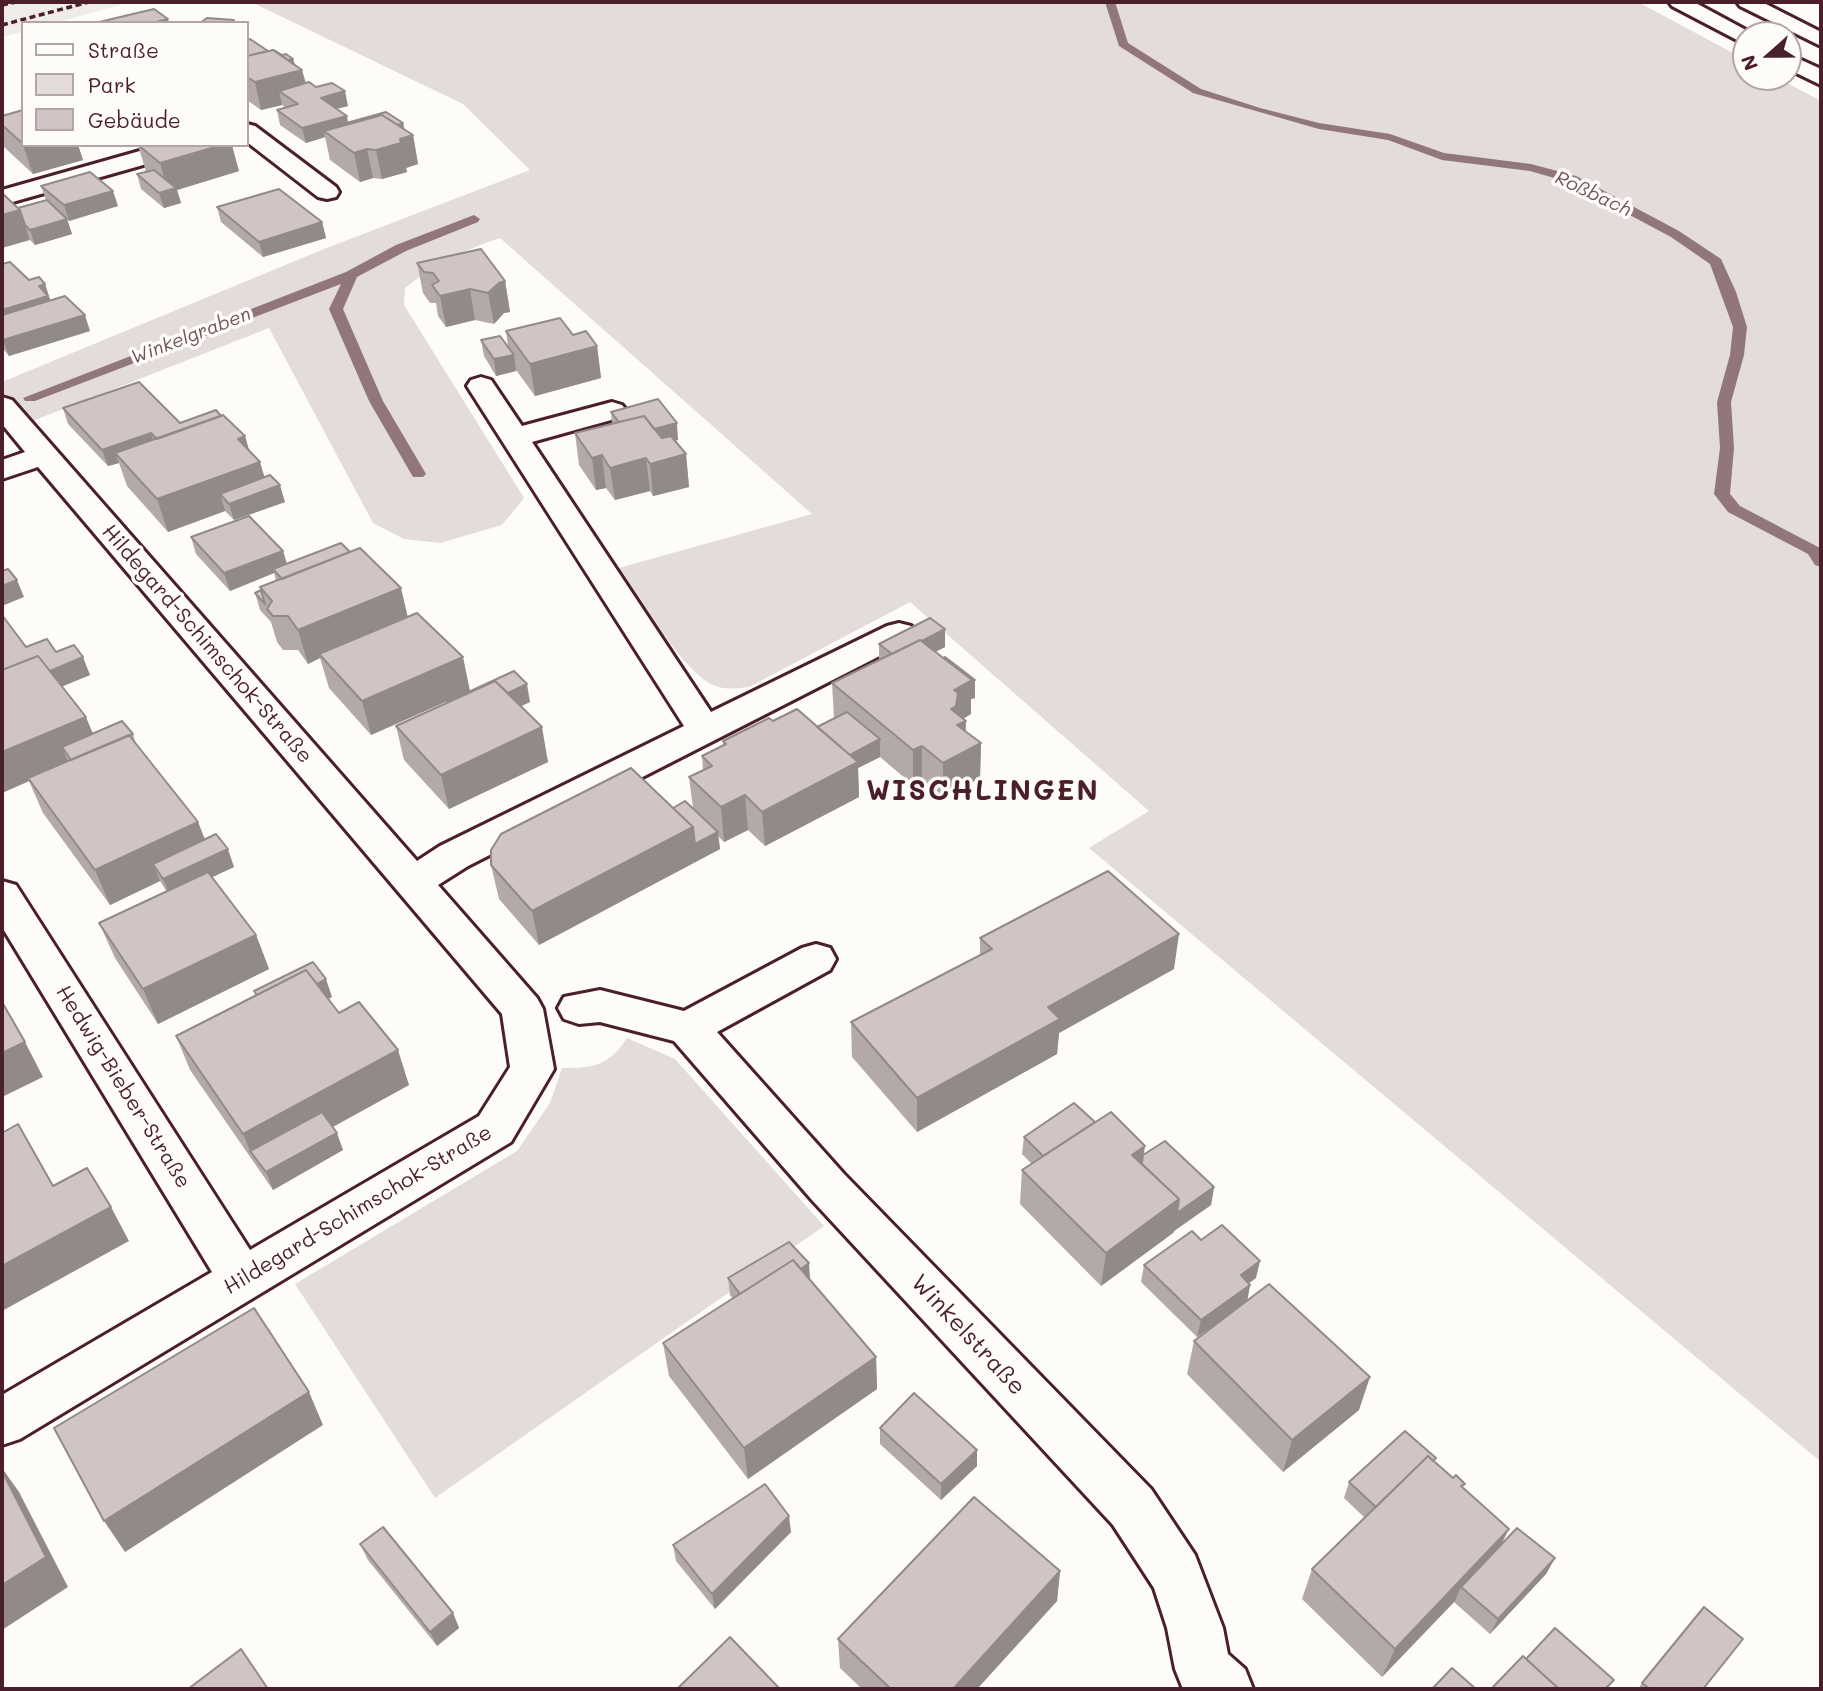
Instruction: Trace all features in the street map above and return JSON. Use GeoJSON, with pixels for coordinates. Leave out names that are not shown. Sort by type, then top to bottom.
{"type":"FeatureCollection","features":[{"type":"Feature","properties":{"kind":"main road"},"geometry":{"type":"LineString","coordinates":[[1679,2],[1732,30]]}},
{"type":"Feature","properties":{"kind":"main road"},"geometry":{"type":"LineString","coordinates":[[1747,2],[1821,40]]}},
{"type":"Feature","properties":{"kind":"main road"},"geometry":{"type":"LineString","coordinates":[[1802,68],[1821,78]]}},
{"type":"Feature","properties":{"kind":"main road"},"geometry":{"type":"LineString","coordinates":[[248,132],[327,192]]}},
{"type":"Feature","properties":{"kind":"main road"},"geometry":{"type":"LineString","coordinates":[[2,198],[181,147]]}},
{"type":"Feature","properties":{"kind":"main road"},"geometry":{"type":"LineString","coordinates":[[481,387],[705,730]]}},
{"type":"Feature","properties":{"kind":"main road","name":"Hildegard-Schimschok-Straße"},"geometry":{"type":"LineString","coordinates":[[2,407],[522,1010],[532,1069],[495,1129],[2,1422]]}},
{"type":"Feature","properties":{"kind":"main road"},"geometry":{"type":"LineString","coordinates":[[515,437],[612,411]]}},
{"type":"Feature","properties":{"kind":"main road"},"geometry":{"type":"LineString","coordinates":[[2,470],[44,455]]}},
{"type":"Feature","properties":{"kind":"main road"},"geometry":{"type":"LineString","coordinates":[[413,882],[454,856],[899,634]]}},
{"type":"Feature","properties":{"kind":"main road","name":"Hedwig-Bieber-Straße"},"geometry":{"type":"LineString","coordinates":[[2,895],[243,1280]]}},
{"type":"Feature","properties":{"kind":"main road"},"geometry":{"type":"LineString","coordinates":[[579,1007],[600,1006],[688,1028],[816,958]]}},
{"type":"Feature","properties":{"kind":"main road","name":"Winkelstraße"},"geometry":{"type":"LineString","coordinates":[[688,1028],[828,1187],[1132,1507],[1176,1574],[1195,1628],[1205,1682]]}},
{"type":"Feature","properties":{"kind":"shaded area"},"geometry":{"type":"Polygon","coordinates":[[[2,2],[131,2],[62,21],[21,21],[21,32],[2,37],[2,2]]]}},
{"type":"Feature","properties":{"kind":"green space"},"geometry":{"type":"Polygon","coordinates":[[[251,2],[1638,2],[1732,52],[1732,91],[1802,91],[1821,101],[1821,1462],[1089,848],[1149,811],[910,602],[749,687],[721,688],[699,676],[661,631],[619,568],[812,514],[500,238],[450,258],[427,272],[405,288],[404,305],[524,498],[502,525],[440,543],[404,539],[373,523],[269,328],[2,433],[2,382],[324,249],[530,170],[463,104],[251,2]]]}},
{"type":"Feature","properties":{"kind":"green space"},"geometry":{"type":"Polygon","coordinates":[[[627,1038],[675,1059],[824,1226],[435,1498],[295,1284],[517,1151],[550,1103],[562,1068],[599,1064],[614,1054],[627,1038]]]}},
{"type":"Feature","properties":{"kind":"building"},"geometry":{"type":"Polygon","coordinates":[[[154,9],[168,19],[160,21],[103,21],[154,9]]]}},
{"type":"Feature","properties":{"kind":"building"},"geometry":{"type":"Polygon","coordinates":[[[207,18],[234,20],[233,21],[203,21],[207,18]]]}},
{"type":"Feature","properties":{"kind":"building"},"geometry":{"type":"Polygon","coordinates":[[[250,39],[268,51],[248,56],[250,39]]]}},
{"type":"Feature","properties":{"kind":"building"},"geometry":{"type":"Polygon","coordinates":[[[273,50],[302,70],[255,82],[248,78],[248,56],[273,50]]]}},
{"type":"Feature","properties":{"kind":"building"},"geometry":{"type":"Polygon","coordinates":[[[274,50],[282,55],[286,54],[293,59],[288,60],[274,50]]]}},
{"type":"Feature","properties":{"kind":"building"},"geometry":{"type":"Polygon","coordinates":[[[309,82],[316,87],[332,83],[345,91],[321,98],[347,116],[302,128],[277,110],[298,104],[279,91],[309,82]]]}},
{"type":"Feature","properties":{"kind":"building"},"geometry":{"type":"Polygon","coordinates":[[[21,111],[21,142],[2,125],[2,116],[21,111]]]}},
{"type":"Feature","properties":{"kind":"building"},"geometry":{"type":"Polygon","coordinates":[[[386,112],[403,123],[398,125],[382,115],[343,124],[386,112]]]}},
{"type":"Feature","properties":{"kind":"building"},"geometry":{"type":"Polygon","coordinates":[[[382,115],[413,135],[400,139],[401,143],[354,153],[324,131],[382,115]]]}},
{"type":"Feature","properties":{"kind":"building"},"geometry":{"type":"Polygon","coordinates":[[[140,147],[215,147],[160,163],[140,147]]]}},
{"type":"Feature","properties":{"kind":"building"},"geometry":{"type":"Polygon","coordinates":[[[154,170],[176,188],[159,193],[137,174],[154,170]]]}},
{"type":"Feature","properties":{"kind":"building"},"geometry":{"type":"Polygon","coordinates":[[[90,172],[113,191],[64,205],[41,186],[90,172]]]}},
{"type":"Feature","properties":{"kind":"building"},"geometry":{"type":"Polygon","coordinates":[[[279,189],[322,222],[259,242],[217,207],[279,189]]]}},
{"type":"Feature","properties":{"kind":"building"},"geometry":{"type":"Polygon","coordinates":[[[2,193],[20,210],[2,215],[2,193]]]}},
{"type":"Feature","properties":{"kind":"building"},"geometry":{"type":"Polygon","coordinates":[[[47,200],[67,219],[30,230],[18,208],[47,200]]]}},
{"type":"Feature","properties":{"kind":"building"},"geometry":{"type":"Polygon","coordinates":[[[481,249],[505,281],[488,293],[470,289],[440,296],[432,285],[439,281],[433,273],[424,272],[417,263],[481,249]]]}},
{"type":"Feature","properties":{"kind":"building"},"geometry":{"type":"Polygon","coordinates":[[[10,262],[29,280],[39,277],[45,284],[39,286],[48,296],[2,310],[2,264],[10,262]]]}},
{"type":"Feature","properties":{"kind":"building"},"geometry":{"type":"Polygon","coordinates":[[[65,296],[85,315],[3,340],[2,315],[65,296]]]}},
{"type":"Feature","properties":{"kind":"building"},"geometry":{"type":"Polygon","coordinates":[[[560,318],[573,335],[586,331],[597,346],[530,364],[506,331],[560,318]]]}},
{"type":"Feature","properties":{"kind":"building"},"geometry":{"type":"Polygon","coordinates":[[[500,336],[514,355],[494,359],[481,340],[500,336]]]}},
{"type":"Feature","properties":{"kind":"building"},"geometry":{"type":"Polygon","coordinates":[[[139,382],[180,423],[216,410],[221,416],[157,439],[151,433],[102,450],[63,408],[139,382]]]}},
{"type":"Feature","properties":{"kind":"building"},"geometry":{"type":"Polygon","coordinates":[[[658,399],[677,423],[654,429],[644,416],[619,422],[611,412],[658,399]]]}},
{"type":"Feature","properties":{"kind":"building"},"geometry":{"type":"Polygon","coordinates":[[[223,415],[245,436],[238,439],[260,462],[157,499],[115,453],[223,415]]]}},
{"type":"Feature","properties":{"kind":"building"},"geometry":{"type":"Polygon","coordinates":[[[644,416],[662,438],[671,436],[686,454],[650,464],[646,458],[610,468],[602,455],[592,458],[575,433],[644,416]]]}},
{"type":"Feature","properties":{"kind":"building"},"geometry":{"type":"Polygon","coordinates":[[[270,475],[280,485],[229,504],[220,494],[270,475]]]}},
{"type":"Feature","properties":{"kind":"building"},"geometry":{"type":"Polygon","coordinates":[[[249,516],[283,551],[224,573],[191,537],[249,516]]]}},
{"type":"Feature","properties":{"kind":"building"},"geometry":{"type":"Polygon","coordinates":[[[341,543],[350,552],[282,579],[273,569],[341,543]]]}},
{"type":"Feature","properties":{"kind":"building"},"geometry":{"type":"Polygon","coordinates":[[[360,548],[401,588],[298,630],[288,616],[273,616],[267,609],[272,601],[260,587],[360,548]]]}},
{"type":"Feature","properties":{"kind":"building"},"geometry":{"type":"Polygon","coordinates":[[[8,569],[17,580],[2,586],[2,571],[8,569]]]}},
{"type":"Feature","properties":{"kind":"building"},"geometry":{"type":"Polygon","coordinates":[[[261,590],[265,604],[255,593],[261,590]]]}},
{"type":"Feature","properties":{"kind":"building"},"geometry":{"type":"Polygon","coordinates":[[[417,613],[463,657],[362,701],[319,654],[417,613]]]}},
{"type":"Feature","properties":{"kind":"building"},"geometry":{"type":"Polygon","coordinates":[[[2,615],[26,647],[47,639],[56,652],[74,645],[83,657],[50,671],[38,656],[2,670],[2,615]]]}},
{"type":"Feature","properties":{"kind":"building"},"geometry":{"type":"Polygon","coordinates":[[[930,618],[945,629],[892,654],[879,644],[930,618]]]}},
{"type":"Feature","properties":{"kind":"building"},"geometry":{"type":"Polygon","coordinates":[[[920,640],[972,680],[954,690],[958,693],[956,706],[951,709],[966,721],[957,725],[981,743],[943,763],[922,746],[913,750],[832,683],[920,640]]]}},
{"type":"Feature","properties":{"kind":"building"},"geometry":{"type":"Polygon","coordinates":[[[38,656],[86,717],[2,752],[2,670],[38,656]]]}},
{"type":"Feature","properties":{"kind":"building"},"geometry":{"type":"Polygon","coordinates":[[[945,657],[975,680],[972,682],[945,657]]]}},
{"type":"Feature","properties":{"kind":"building"},"geometry":{"type":"Polygon","coordinates":[[[514,671],[527,684],[508,693],[495,681],[447,702],[514,671]]]}},
{"type":"Feature","properties":{"kind":"building"},"geometry":{"type":"Polygon","coordinates":[[[495,681],[542,727],[441,775],[396,726],[495,681]]]}},
{"type":"Feature","properties":{"kind":"building"},"geometry":{"type":"Polygon","coordinates":[[[797,709],[858,762],[762,812],[745,795],[721,807],[689,777],[712,766],[702,756],[726,744],[723,741],[769,718],[773,721],[797,709]]]}},
{"type":"Feature","properties":{"kind":"building"},"geometry":{"type":"Polygon","coordinates":[[[847,712],[880,739],[850,755],[817,727],[847,712]]]}},
{"type":"Feature","properties":{"kind":"building"},"geometry":{"type":"Polygon","coordinates":[[[122,721],[133,734],[71,760],[62,747],[122,721]]]}},
{"type":"Feature","properties":{"kind":"building"},"geometry":{"type":"Polygon","coordinates":[[[129,735],[198,822],[95,870],[28,778],[129,735]]]}},
{"type":"Feature","properties":{"kind":"building"},"geometry":{"type":"Polygon","coordinates":[[[631,768],[693,827],[532,911],[491,865],[491,850],[501,834],[631,768]]]}},
{"type":"Feature","properties":{"kind":"building"},"geometry":{"type":"Polygon","coordinates":[[[685,801],[718,832],[695,844],[693,827],[673,808],[685,801]]]}},
{"type":"Feature","properties":{"kind":"building"},"geometry":{"type":"Polygon","coordinates":[[[216,834],[228,849],[163,879],[153,864],[216,834]]]}},
{"type":"Feature","properties":{"kind":"building"},"geometry":{"type":"Polygon","coordinates":[[[1108,871],[1179,934],[1048,1007],[1060,1019],[917,1098],[851,1022],[992,949],[980,938],[1108,871]]]}},
{"type":"Feature","properties":{"kind":"building"},"geometry":{"type":"Polygon","coordinates":[[[208,872],[256,935],[143,989],[99,923],[208,872]]]}},
{"type":"Feature","properties":{"kind":"building"},"geometry":{"type":"Polygon","coordinates":[[[313,962],[326,979],[317,984],[306,970],[257,995],[254,991],[313,962]]]}},
{"type":"Feature","properties":{"kind":"building"},"geometry":{"type":"Polygon","coordinates":[[[306,970],[339,1013],[359,1002],[398,1050],[243,1134],[176,1036],[306,970]]]}},
{"type":"Feature","properties":{"kind":"building"},"geometry":{"type":"Polygon","coordinates":[[[2,1002],[25,1042],[2,1053],[2,1002]]]}},
{"type":"Feature","properties":{"kind":"building"},"geometry":{"type":"Polygon","coordinates":[[[1074,1103],[1095,1122],[1043,1156],[1024,1137],[1074,1103]]]}},
{"type":"Feature","properties":{"kind":"building"},"geometry":{"type":"Polygon","coordinates":[[[322,1112],[337,1133],[266,1172],[250,1151],[322,1112]]]}},
{"type":"Feature","properties":{"kind":"building"},"geometry":{"type":"Polygon","coordinates":[[[1111,1112],[1145,1146],[1132,1155],[1179,1199],[1106,1253],[1022,1170],[1111,1112]]]}},
{"type":"Feature","properties":{"kind":"building"},"geometry":{"type":"Polygon","coordinates":[[[18,1124],[53,1186],[87,1168],[111,1207],[2,1266],[2,1133],[18,1124]]]}},
{"type":"Feature","properties":{"kind":"building"},"geometry":{"type":"Polygon","coordinates":[[[1165,1141],[1214,1187],[1177,1213],[1179,1199],[1141,1163],[1143,1155],[1165,1141]]]}},
{"type":"Feature","properties":{"kind":"building"},"geometry":{"type":"Polygon","coordinates":[[[1222,1225],[1260,1261],[1241,1275],[1250,1285],[1201,1320],[1144,1265],[1192,1231],[1201,1240],[1222,1225]]]}},
{"type":"Feature","properties":{"kind":"building"},"geometry":{"type":"Polygon","coordinates":[[[789,1242],[809,1263],[801,1269],[793,1260],[740,1294],[728,1278],[789,1242]]]}},
{"type":"Feature","properties":{"kind":"building"},"geometry":{"type":"Polygon","coordinates":[[[793,1260],[876,1357],[744,1448],[663,1343],[793,1260]]]}},
{"type":"Feature","properties":{"kind":"building"},"geometry":{"type":"Polygon","coordinates":[[[1269,1284],[1370,1377],[1292,1440],[1194,1341],[1269,1284]]]}},
{"type":"Feature","properties":{"kind":"building"},"geometry":{"type":"Polygon","coordinates":[[[254,1308],[309,1392],[104,1521],[54,1428],[254,1308]]]}},
{"type":"Feature","properties":{"kind":"building"},"geometry":{"type":"Polygon","coordinates":[[[914,1393],[977,1450],[941,1484],[880,1428],[914,1393]]]}},
{"type":"Feature","properties":{"kind":"building"},"geometry":{"type":"Polygon","coordinates":[[[1405,1431],[1436,1458],[1433,1461],[1428,1456],[1376,1507],[1349,1482],[1405,1431]]]}},
{"type":"Feature","properties":{"kind":"building"},"geometry":{"type":"Polygon","coordinates":[[[1428,1456],[1453,1478],[1456,1475],[1465,1484],[1461,1486],[1509,1529],[1395,1649],[1312,1569],[1428,1456]]]}},
{"type":"Feature","properties":{"kind":"building"},"geometry":{"type":"Polygon","coordinates":[[[2,1471],[46,1557],[2,1585],[2,1471]]]}},
{"type":"Feature","properties":{"kind":"building"},"geometry":{"type":"Polygon","coordinates":[[[765,1484],[789,1516],[712,1594],[673,1545],[765,1484]]]}},
{"type":"Feature","properties":{"kind":"building"},"geometry":{"type":"Polygon","coordinates":[[[974,1497],[1060,1571],[953,1689],[891,1689],[838,1639],[974,1497]]]}},
{"type":"Feature","properties":{"kind":"building"},"geometry":{"type":"Polygon","coordinates":[[[383,1527],[453,1613],[430,1632],[360,1544],[383,1527]]]}},
{"type":"Feature","properties":{"kind":"building"},"geometry":{"type":"Polygon","coordinates":[[[1517,1528],[1555,1558],[1498,1619],[1461,1587],[1517,1528]]]}},
{"type":"Feature","properties":{"kind":"building"},"geometry":{"type":"Polygon","coordinates":[[[1704,1607],[1743,1639],[1703,1689],[1650,1689],[1642,1683],[1704,1607]]]}},
{"type":"Feature","properties":{"kind":"building"},"geometry":{"type":"Polygon","coordinates":[[[1555,1628],[1614,1680],[1605,1689],[1559,1689],[1526,1659],[1555,1628]]]}},
{"type":"Feature","properties":{"kind":"building"},"geometry":{"type":"Polygon","coordinates":[[[730,1637],[780,1689],[677,1689],[730,1637]]]}},
{"type":"Feature","properties":{"kind":"building"},"geometry":{"type":"Polygon","coordinates":[[[241,1649],[268,1689],[188,1689],[241,1649]]]}},
{"type":"Feature","properties":{"kind":"building"},"geometry":{"type":"Polygon","coordinates":[[[1523,1656],[1559,1689],[1491,1689],[1523,1656]]]}},
{"type":"Feature","properties":{"kind":"building"},"geometry":{"type":"Polygon","coordinates":[[[1452,1668],[1476,1689],[1432,1689],[1452,1668]]]}},
{"type":"Feature","properties":{"kind":"waterway","name":"Roßbach"},"geometry":{"type":"LineString","coordinates":[[1110,2],[1123,44],[1197,91],[1319,126],[1390,137],[1442,156],[1531,168],[1572,179],[1675,234],[1716,262],[1740,327],[1737,355],[1724,402],[1727,448],[1722,494],[1734,509],[1814,551],[1821,562]]}},
{"type":"Feature","properties":{"kind":"waterway","name":"Winkelgraben"},"geometry":{"type":"LineString","coordinates":[[351,275],[401,248],[474,219]]}},
{"type":"Feature","properties":{"kind":"waterway","name":"Winkelgraben"},"geometry":{"type":"LineString","coordinates":[[30,398],[351,275]]}},
{"type":"Feature","properties":{"kind":"waterway","name":"Winkelgraben"},"geometry":{"type":"LineString","coordinates":[[351,275],[336,309],[376,401],[418,474]]}},
{"type":"Feature","properties":{"kind":"railway"},"geometry":{"type":"LineString","coordinates":[[2,5],[16,2]]}},
{"type":"Feature","properties":{"kind":"railway"},"geometry":{"type":"LineString","coordinates":[[2,25],[89,2]]}},
{"type":"Feature","properties":{"kind":"district","name":"WISCHLINGEN"},"geometry":{"type":"Point","coordinates":[983,791]}}]}
